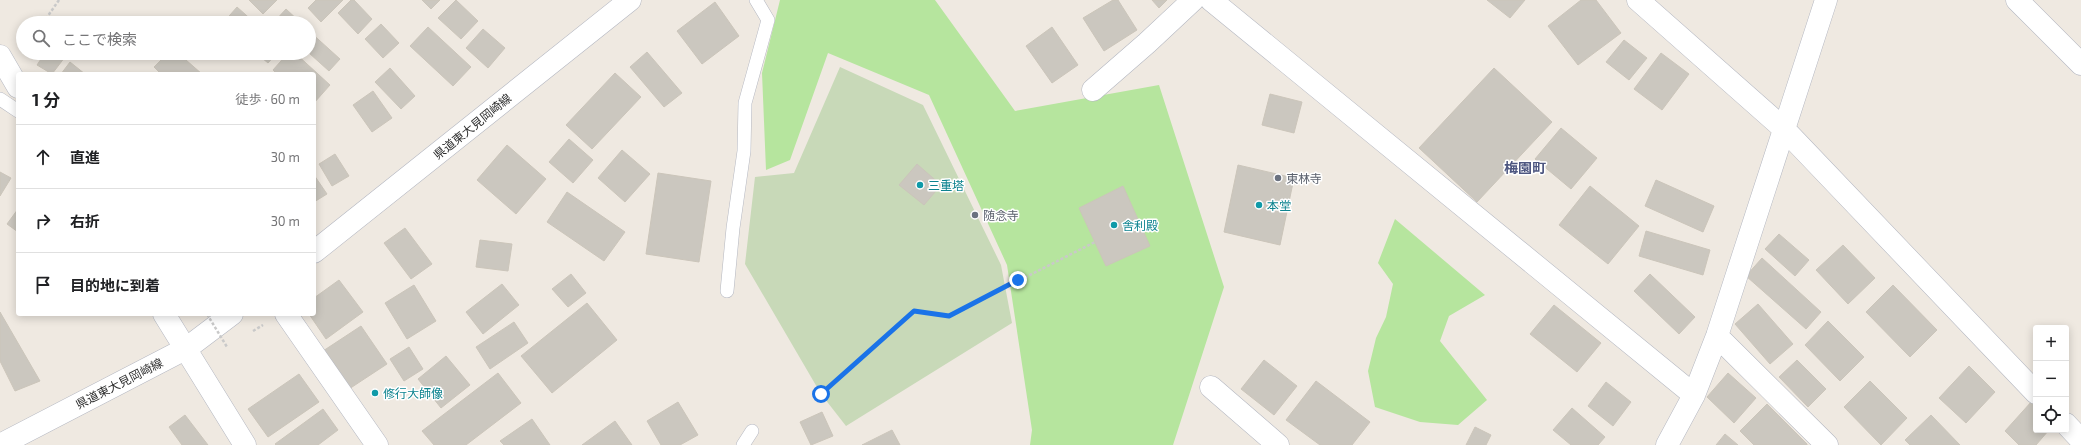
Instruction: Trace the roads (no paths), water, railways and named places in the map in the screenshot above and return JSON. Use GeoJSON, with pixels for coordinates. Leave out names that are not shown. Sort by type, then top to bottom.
{"type":"FeatureCollection","features":[{"type":"Feature","properties":{"kind":"street","name":"県道東大見岡崎線"},"geometry":{"type":"LineString","coordinates":[[316,250],[630,0]]}},
{"type":"Feature","properties":{"kind":"street"},"geometry":{"type":"LineString","coordinates":[[1093,90],[1193,0]]}},
{"type":"Feature","properties":{"kind":"street"},"geometry":{"type":"LineString","coordinates":[[1212,0],[1694,395]]}},
{"type":"Feature","properties":{"kind":"street"},"geometry":{"type":"LineString","coordinates":[[1638,0],[1784,128],[2033,390]]}},
{"type":"Feature","properties":{"kind":"street"},"geometry":{"type":"LineString","coordinates":[[1667,445],[1694,395],[1717,336],[1826,0]]}},
{"type":"Feature","properties":{"kind":"street"},"geometry":{"type":"LineString","coordinates":[[2017,0],[2081,64]]}},
{"type":"Feature","properties":{"kind":"street"},"geometry":{"type":"LineString","coordinates":[[0,56],[16,84]]}},
{"type":"Feature","properties":{"kind":"street"},"geometry":{"type":"LineString","coordinates":[[165,316],[187,348],[245,445]]}},
{"type":"Feature","properties":{"kind":"street","name":"県道東大見岡崎線"},"geometry":{"type":"LineString","coordinates":[[0,445],[187,348],[229,316]]}},
{"type":"Feature","properties":{"kind":"street"},"geometry":{"type":"LineString","coordinates":[[287,316],[377,445]]}},
{"type":"Feature","properties":{"kind":"street"},"geometry":{"type":"LineString","coordinates":[[1717,336],[1827,445]]}},
{"type":"Feature","properties":{"kind":"street"},"geometry":{"type":"LineString","coordinates":[[1211,387],[1278,445]]}},
{"type":"Feature","properties":{"kind":"street"},"geometry":{"type":"LineString","coordinates":[[2069,427],[2081,440],[2075,445]]}},
{"type":"Feature","properties":{"kind":"lane"},"geometry":{"type":"LineString","coordinates":[[727,291],[744,151],[745,103],[768,20],[756,0]]}},
{"type":"Feature","properties":{"kind":"lane"},"geometry":{"type":"LineString","coordinates":[[0,99],[16,110]]}},
{"type":"Feature","properties":{"kind":"lane"},"geometry":{"type":"LineString","coordinates":[[743,445],[752,431]]}},
{"type":"Feature","properties":{"kind":"place","name":"東林寺"},"geometry":{"type":"Point","coordinates":[1278,178]}},
{"type":"Feature","properties":{"kind":"place","name":"三重塔"},"geometry":{"type":"Point","coordinates":[920,185]}},
{"type":"Feature","properties":{"kind":"place","name":"本堂"},"geometry":{"type":"Point","coordinates":[1259,205]}},
{"type":"Feature","properties":{"kind":"place","name":"随念寺"},"geometry":{"type":"Point","coordinates":[975,215]}},
{"type":"Feature","properties":{"kind":"place","name":"舎利殿"},"geometry":{"type":"Point","coordinates":[1114,225]}},
{"type":"Feature","properties":{"kind":"place","name":"修行大師像"},"geometry":{"type":"Point","coordinates":[375,393]}},
{"type":"Feature","properties":{"kind":"district","name":"梅園町"},"geometry":{"type":"Point","coordinates":[1525,167]}}]}
